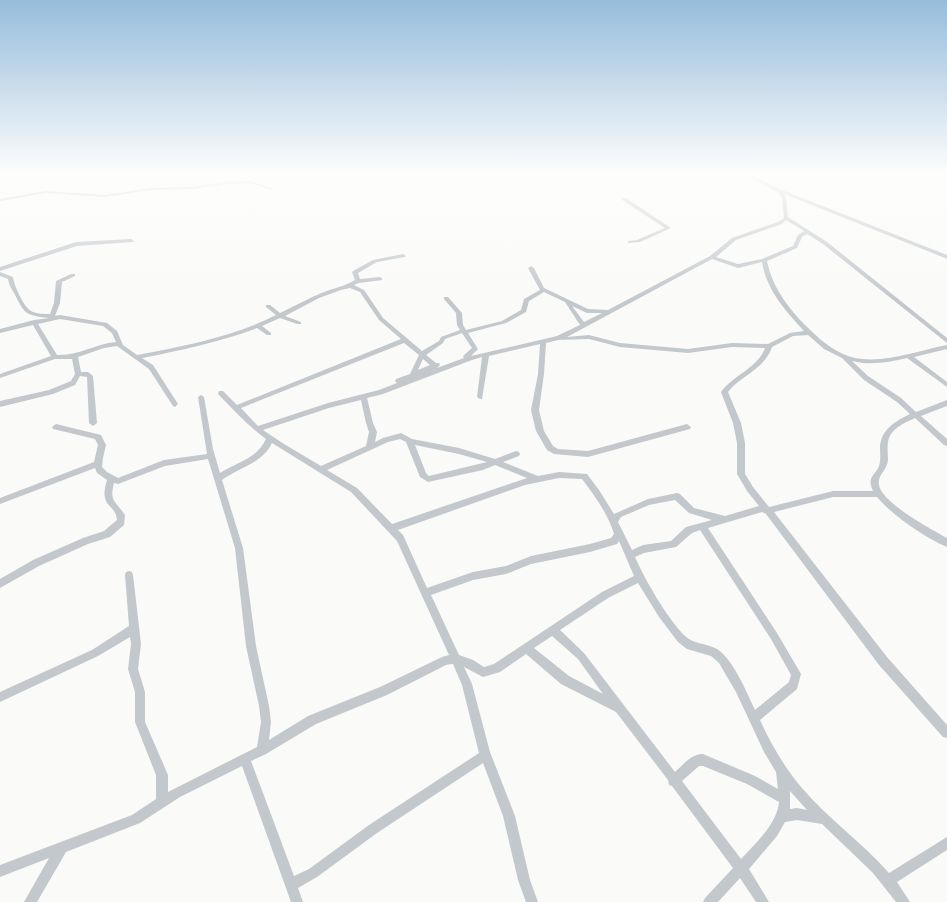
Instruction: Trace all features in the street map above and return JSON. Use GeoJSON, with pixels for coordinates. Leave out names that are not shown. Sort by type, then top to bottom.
{"type":"FeatureCollection","features":[{"type":"Feature","properties":{"kind":"street"},"geometry":{"type":"LineString","coordinates":[[630,242],[669,228],[647,214]]}},
{"type":"Feature","properties":{"kind":"street"},"geometry":{"type":"LineString","coordinates":[[786,214],[786,218],[825,243],[947,341]]}},
{"type":"Feature","properties":{"kind":"street"},"geometry":{"type":"LineString","coordinates":[[838,214],[947,257]]}},
{"type":"Feature","properties":{"kind":"street"},"geometry":{"type":"LineString","coordinates":[[553,340],[712,257],[734,239],[780,223],[786,218]]}},
{"type":"Feature","properties":{"kind":"street"},"geometry":{"type":"LineString","coordinates":[[712,257],[738,266],[764,260],[795,247],[800,236],[806,232]]}},
{"type":"Feature","properties":{"kind":"street"},"geometry":{"type":"LineString","coordinates":[[0,269],[76,244],[131,240]]}},
{"type":"Feature","properties":{"kind":"street"},"geometry":{"type":"LineString","coordinates":[[357,281],[355,272],[369,263],[403,256]]}},
{"type":"Feature","properties":{"kind":"street"},"geometry":{"type":"LineString","coordinates":[[764,260],[766,277],[774,294],[825,349],[860,362],[910,357],[947,347]]}},
{"type":"Feature","properties":{"kind":"street"},"geometry":{"type":"LineString","coordinates":[[531,268],[539,286],[566,302],[587,311],[610,311]]}},
{"type":"Feature","properties":{"kind":"street"},"geometry":{"type":"LineString","coordinates":[[0,274],[10,278],[24,310],[33,314],[105,324],[115,332],[119,344],[151,366],[176,404]]}},
{"type":"Feature","properties":{"kind":"street"},"geometry":{"type":"LineString","coordinates":[[56,316],[59,281],[73,275]]}},
{"type":"Feature","properties":{"kind":"street"},"geometry":{"type":"LineString","coordinates":[[136,357],[189,346],[258,326],[310,300],[347,287],[357,281],[380,279]]}},
{"type":"Feature","properties":{"kind":"street"},"geometry":{"type":"LineString","coordinates":[[2,284],[11,281]]}},
{"type":"Feature","properties":{"kind":"street"},"geometry":{"type":"LineString","coordinates":[[347,287],[358,288],[381,319],[435,366]]}},
{"type":"Feature","properties":{"kind":"street"},"geometry":{"type":"LineString","coordinates":[[413,374],[423,354],[441,342],[443,338],[514,318],[524,311],[526,300],[544,290]]}},
{"type":"Feature","properties":{"kind":"street"},"geometry":{"type":"LineString","coordinates":[[381,392],[413,374],[474,352],[474,347],[460,325],[459,313],[446,298]]}},
{"type":"Feature","properties":{"kind":"street"},"geometry":{"type":"LineString","coordinates":[[566,302],[583,325]]}},
{"type":"Feature","properties":{"kind":"street"},"geometry":{"type":"LineString","coordinates":[[268,306],[280,316],[299,323]]}},
{"type":"Feature","properties":{"kind":"street"},"geometry":{"type":"LineString","coordinates":[[0,331],[56,316]]}},
{"type":"Feature","properties":{"kind":"street"},"geometry":{"type":"LineString","coordinates":[[34,322],[55,357]]}},
{"type":"Feature","properties":{"kind":"street"},"geometry":{"type":"LineString","coordinates":[[258,326],[269,334]]}},
{"type":"Feature","properties":{"kind":"street"},"geometry":{"type":"LineString","coordinates":[[257,429],[381,392],[470,358],[553,340],[589,337],[620,345],[688,351],[732,345],[769,346],[792,334],[809,333]]}},
{"type":"Feature","properties":{"kind":"street"},"geometry":{"type":"LineString","coordinates":[[235,408],[405,339]]}},
{"type":"Feature","properties":{"kind":"street"},"geometry":{"type":"LineString","coordinates":[[543,342],[535,410],[540,431],[550,448],[557,452],[588,454],[687,427]]}},
{"type":"Feature","properties":{"kind":"street"},"geometry":{"type":"LineString","coordinates":[[0,376],[55,357],[75,356],[100,347],[119,344]]}},
{"type":"Feature","properties":{"kind":"street"},"geometry":{"type":"LineString","coordinates":[[769,346],[768,352],[724,392],[737,423],[741,443],[741,474],[764,509],[792,541],[883,661],[947,732]]}},
{"type":"Feature","properties":{"kind":"street"},"geometry":{"type":"LineString","coordinates":[[480,398],[486,355]]}},
{"type":"Feature","properties":{"kind":"street"},"geometry":{"type":"LineString","coordinates":[[0,404],[69,386],[78,374],[75,356]]}},
{"type":"Feature","properties":{"kind":"street"},"geometry":{"type":"LineString","coordinates":[[844,357],[866,378],[916,415],[947,444]]}},
{"type":"Feature","properties":{"kind":"street"},"geometry":{"type":"LineString","coordinates":[[910,357],[947,385]]}},
{"type":"Feature","properties":{"kind":"street"},"geometry":{"type":"LineString","coordinates":[[78,374],[90,376],[93,423]]}},
{"type":"Feature","properties":{"kind":"street"},"geometry":{"type":"LineString","coordinates":[[937,377],[947,375]]}},
{"type":"Feature","properties":{"kind":"street"},"geometry":{"type":"LineString","coordinates":[[221,393],[257,429],[354,490],[392,528],[405,547],[467,684],[486,755],[509,816],[524,880],[532,902]]}},
{"type":"Feature","properties":{"kind":"street"},"geometry":{"type":"LineString","coordinates":[[363,396],[367,409],[366,421],[373,432],[370,446]]}},
{"type":"Feature","properties":{"kind":"street"},"geometry":{"type":"LineString","coordinates":[[201,397],[211,456],[239,548],[251,646],[266,722],[262,750]]}},
{"type":"Feature","properties":{"kind":"street"},"geometry":{"type":"LineString","coordinates":[[947,403],[916,415],[888,430],[884,442],[884,467],[875,477],[879,494],[908,519],[947,543]]}},
{"type":"Feature","properties":{"kind":"street"},"geometry":{"type":"LineString","coordinates":[[56,427],[98,437],[102,445],[98,465],[102,473],[122,482],[164,463],[211,456]]}},
{"type":"Feature","properties":{"kind":"street"},"geometry":{"type":"LineString","coordinates":[[320,470],[370,446],[401,436],[410,441],[458,449],[499,462],[536,479]]}},
{"type":"Feature","properties":{"kind":"street"},"geometry":{"type":"LineString","coordinates":[[218,479],[230,469],[257,459],[264,452],[270,438]]}},
{"type":"Feature","properties":{"kind":"street"},"geometry":{"type":"LineString","coordinates":[[410,441],[423,475],[428,479],[499,462],[516,454]]}},
{"type":"Feature","properties":{"kind":"street"},"geometry":{"type":"LineString","coordinates":[[0,501],[98,465]]}},
{"type":"Feature","properties":{"kind":"street"},"geometry":{"type":"LineString","coordinates":[[392,528],[536,479],[559,475],[584,476],[617,529],[639,578],[681,638],[696,648],[712,651],[720,657],[742,692],[781,771],[800,795],[889,880],[904,902]]}},
{"type":"Feature","properties":{"kind":"street"},"geometry":{"type":"LineString","coordinates":[[0,584],[36,563],[107,534],[118,525],[121,515],[106,496],[111,478]]}},
{"type":"Feature","properties":{"kind":"street"},"geometry":{"type":"LineString","coordinates":[[630,555],[643,549],[673,544],[688,530],[764,509],[833,495],[879,494]]}},
{"type":"Feature","properties":{"kind":"street"},"geometry":{"type":"LineString","coordinates":[[425,593],[473,576],[506,570],[531,560],[577,552],[614,541],[618,535],[614,521],[618,515],[672,495],[680,498],[692,511],[724,519]]}},
{"type":"Feature","properties":{"kind":"street"},"geometry":{"type":"LineString","coordinates":[[702,526],[774,636],[796,674],[792,685],[754,718]]}},
{"type":"Feature","properties":{"kind":"street"},"geometry":{"type":"LineString","coordinates":[[129,575],[136,653],[133,669],[140,692],[140,722],[162,775],[162,800]]}},
{"type":"Feature","properties":{"kind":"street"},"geometry":{"type":"LineString","coordinates":[[0,871],[136,819],[162,800],[262,750],[312,720],[383,691],[430,667],[455,658],[486,672],[554,631],[605,595],[639,578]]}},
{"type":"Feature","properties":{"kind":"street"},"geometry":{"type":"LineString","coordinates":[[0,697],[95,653],[134,629]]}},
{"type":"Feature","properties":{"kind":"street"},"geometry":{"type":"LineString","coordinates":[[554,631],[581,656],[740,867],[763,902]]}},
{"type":"Feature","properties":{"kind":"street"},"geometry":{"type":"LineString","coordinates":[[527,648],[565,680],[620,708]]}},
{"type":"Feature","properties":{"kind":"street"},"geometry":{"type":"LineString","coordinates":[[290,885],[313,873],[373,829],[486,755]]}},
{"type":"Feature","properties":{"kind":"street"},"geometry":{"type":"LineString","coordinates":[[245,759],[297,902]]}},
{"type":"Feature","properties":{"kind":"street"},"geometry":{"type":"LineString","coordinates":[[673,781],[697,760],[703,760],[751,780],[785,799]]}},
{"type":"Feature","properties":{"kind":"street"},"geometry":{"type":"LineString","coordinates":[[710,902],[761,845],[781,817],[785,799],[781,771]]}},
{"type":"Feature","properties":{"kind":"street"},"geometry":{"type":"LineString","coordinates":[[781,817],[797,814],[825,819]]}},
{"type":"Feature","properties":{"kind":"street"},"geometry":{"type":"LineString","coordinates":[[889,880],[947,843]]}},
{"type":"Feature","properties":{"kind":"street"},"geometry":{"type":"LineString","coordinates":[[30,902],[61,848]]}}]}
